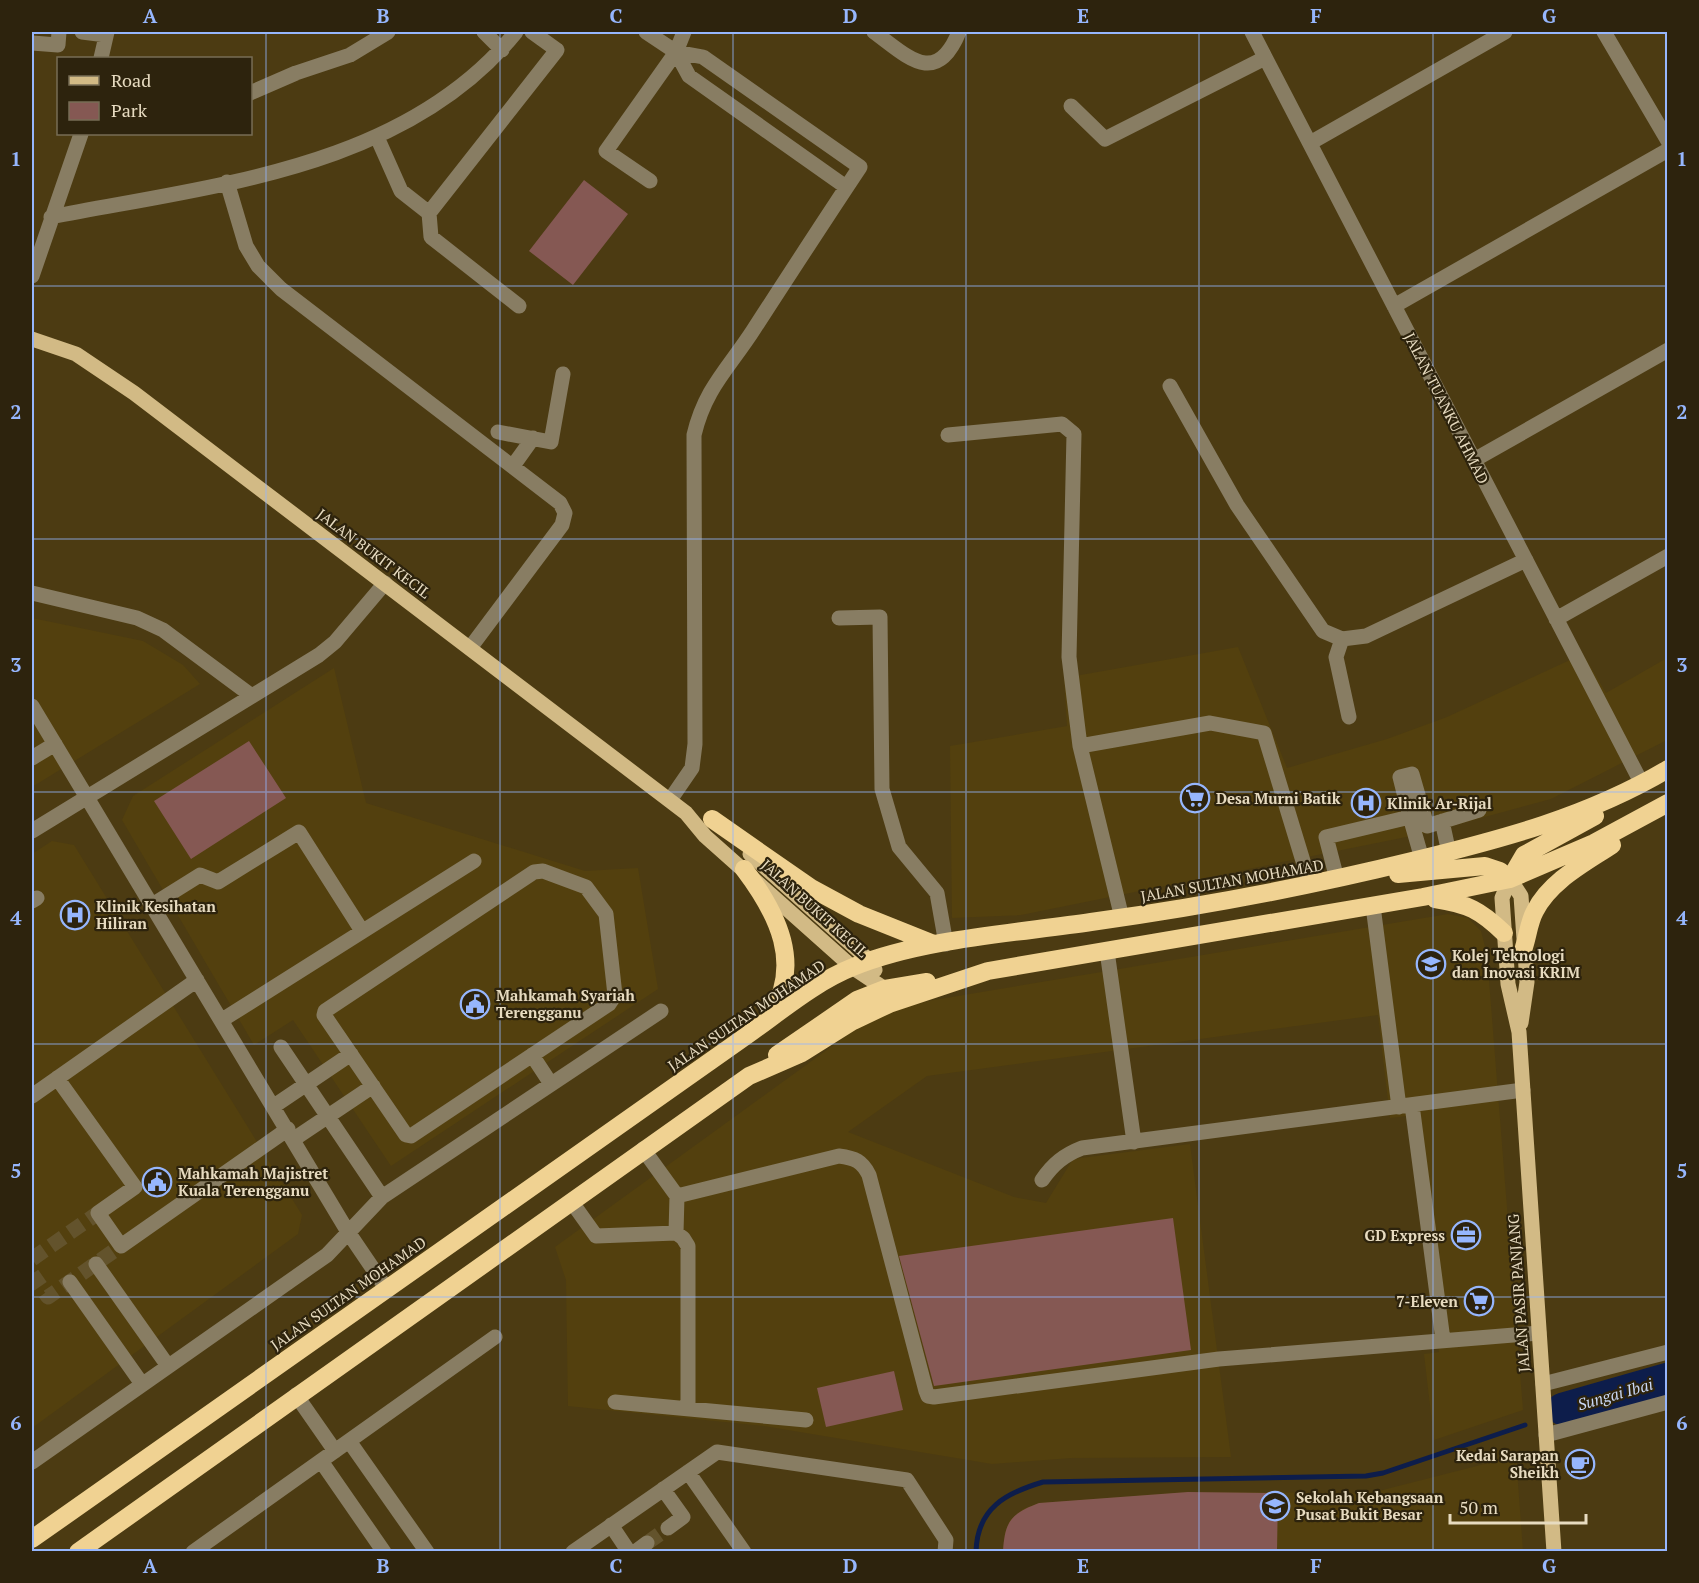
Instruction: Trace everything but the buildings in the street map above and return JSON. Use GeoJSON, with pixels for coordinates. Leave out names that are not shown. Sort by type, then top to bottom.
{"type":"FeatureCollection","features":[{"type":"Feature","properties":{"kind":"highway","name":"JALAN SULTAN MOHAMAD"},"geometry":{"type":"LineString","coordinates":[[32,1539],[768,1021],[852,967],[908,949],[1122,918],[1337,879],[1449,853],[1548,825],[1642,784],[1668,769]]}},
{"type":"Feature","properties":{"kind":"highway"},"geometry":{"type":"LineString","coordinates":[[1510,879],[1524,855],[1592,818],[1642,784]]}},
{"type":"Feature","properties":{"kind":"highway"},"geometry":{"type":"LineString","coordinates":[[78,1551],[643,1149],[857,1000],[885,989],[1373,906],[1510,879],[1594,843],[1668,805]]}},
{"type":"Feature","properties":{"kind":"highway"},"geometry":{"type":"LineString","coordinates":[[1524,947],[1534,913],[1554,887],[1668,805]]}},
{"type":"Feature","properties":{"kind":"highway"},"geometry":{"type":"LineString","coordinates":[[712,819],[811,888],[859,914],[940,944]]}},
{"type":"Feature","properties":{"kind":"highway"},"geometry":{"type":"LineString","coordinates":[[1337,879],[1485,866],[1500,871],[1510,879]]}},
{"type":"Feature","properties":{"kind":"highway"},"geometry":{"type":"LineString","coordinates":[[744,869],[775,914],[784,949],[785,979],[782,998],[768,1021]]}},
{"type":"Feature","properties":{"kind":"highway"},"geometry":{"type":"LineString","coordinates":[[1423,897],[1463,903],[1483,913],[1504,933]]}},
{"type":"Feature","properties":{"kind":"highway"},"geometry":{"type":"LineString","coordinates":[[749,1076],[802,1053],[853,1021],[889,1004],[988,971]]}},
{"type":"Feature","properties":{"kind":"main road","name":"JALAN BUKIT KECIL"},"geometry":{"type":"LineString","coordinates":[[32,339],[56,346],[96,366],[670,800],[686,813],[705,836],[852,967],[885,989]]}},
{"type":"Feature","properties":{"kind":"main road","name":"JALAN BUKIT KECIL"},"geometry":{"type":"LineString","coordinates":[[686,813],[712,819],[870,961],[885,989]]}},
{"type":"Feature","properties":{"kind":"main road","name":"JALAN PASIR PANJANG"},"geometry":{"type":"LineString","coordinates":[[1510,879],[1502,898],[1504,933],[1508,984],[1519,1032],[1554,1551]]}},
{"type":"Feature","properties":{"kind":"main road","name":"JALAN PASIR PANJANG"},"geometry":{"type":"LineString","coordinates":[[1510,879],[1521,896],[1527,982],[1519,1032]]}},
{"type":"Feature","properties":{"kind":"street"},"geometry":{"type":"LineString","coordinates":[[32,42],[58,45],[59,32]]}},
{"type":"Feature","properties":{"kind":"street"},"geometry":{"type":"LineString","coordinates":[[82,32],[106,33],[101,57]]}},
{"type":"Feature","properties":{"kind":"street"},"geometry":{"type":"LineString","coordinates":[[252,92],[296,73],[350,55],[388,32]]}},
{"type":"Feature","properties":{"kind":"street"},"geometry":{"type":"LineString","coordinates":[[484,32],[502,50]]}},
{"type":"Feature","properties":{"kind":"street"},"geometry":{"type":"LineString","coordinates":[[51,217],[227,182],[304,164],[377,137],[426,112],[473,77],[502,50],[516,32]]}},
{"type":"Feature","properties":{"kind":"street"},"geometry":{"type":"LineString","coordinates":[[519,306],[430,237],[429,213],[557,50],[532,32]]}},
{"type":"Feature","properties":{"kind":"street"},"geometry":{"type":"LineString","coordinates":[[646,32],[676,52],[703,57],[860,167],[751,333],[708,392],[700,410],[694,435],[695,744],[692,768],[670,800]]}},
{"type":"Feature","properties":{"kind":"street"},"geometry":{"type":"LineString","coordinates":[[650,181],[606,151],[676,52],[684,32]]}},
{"type":"Feature","properties":{"kind":"street"},"geometry":{"type":"LineString","coordinates":[[874,32],[915,63],[931,63],[951,50],[959,32]]}},
{"type":"Feature","properties":{"kind":"street","name":"JALAN TUANKU AHMAD"},"geometry":{"type":"LineString","coordinates":[[1252,32],[1642,784]]}},
{"type":"Feature","properties":{"kind":"street"},"geometry":{"type":"LineString","coordinates":[[1310,143],[1505,32]]}},
{"type":"Feature","properties":{"kind":"street"},"geometry":{"type":"LineString","coordinates":[[1604,32],[1668,141]]}},
{"type":"Feature","properties":{"kind":"street"},"geometry":{"type":"LineString","coordinates":[[676,52],[689,76],[846,187]]}},
{"type":"Feature","properties":{"kind":"street"},"geometry":{"type":"LineString","coordinates":[[1071,106],[1105,139],[1265,58]]}},
{"type":"Feature","properties":{"kind":"street"},"geometry":{"type":"LineString","coordinates":[[32,273],[81,135]]}},
{"type":"Feature","properties":{"kind":"street"},"geometry":{"type":"LineString","coordinates":[[377,137],[401,191],[429,213]]}},
{"type":"Feature","properties":{"kind":"street"},"geometry":{"type":"LineString","coordinates":[[1394,306],[1668,150]]}},
{"type":"Feature","properties":{"kind":"street"},"geometry":{"type":"LineString","coordinates":[[227,182],[246,246],[258,266],[281,289],[561,503],[565,513],[562,525],[470,648]]}},
{"type":"Feature","properties":{"kind":"street"},"geometry":{"type":"LineString","coordinates":[[1474,460],[1668,350]]}},
{"type":"Feature","properties":{"kind":"street"},"geometry":{"type":"LineString","coordinates":[[498,432],[551,442],[563,374]]}},
{"type":"Feature","properties":{"kind":"street"},"geometry":{"type":"LineString","coordinates":[[1170,386],[1237,505],[1323,631],[1342,639],[1366,636],[1526,560]]}},
{"type":"Feature","properties":{"kind":"street"},"geometry":{"type":"LineString","coordinates":[[948,435],[1062,424],[1074,434],[1069,657],[1080,746],[1122,918]]}},
{"type":"Feature","properties":{"kind":"street"},"geometry":{"type":"LineString","coordinates":[[513,466],[533,438]]}},
{"type":"Feature","properties":{"kind":"street"},"geometry":{"type":"LineString","coordinates":[[1556,619],[1668,556]]}},
{"type":"Feature","properties":{"kind":"street"},"geometry":{"type":"LineString","coordinates":[[32,831],[320,655],[334,642],[384,583]]}},
{"type":"Feature","properties":{"kind":"street"},"geometry":{"type":"LineString","coordinates":[[32,593],[137,618],[163,630],[252,696]]}},
{"type":"Feature","properties":{"kind":"street"},"geometry":{"type":"LineString","coordinates":[[839,618],[880,617],[882,789],[899,847],[937,893],[940,944]]}},
{"type":"Feature","properties":{"kind":"street"},"geometry":{"type":"LineString","coordinates":[[1342,639],[1336,657],[1349,717]]}},
{"type":"Feature","properties":{"kind":"street"},"geometry":{"type":"LineString","coordinates":[[32,706],[348,1232],[386,1288]]}},
{"type":"Feature","properties":{"kind":"street"},"geometry":{"type":"LineString","coordinates":[[1080,746],[1210,723],[1264,733],[1310,884]]}},
{"type":"Feature","properties":{"kind":"street"},"geometry":{"type":"LineString","coordinates":[[32,758],[55,744]]}},
{"type":"Feature","properties":{"kind":"street"},"geometry":{"type":"LineString","coordinates":[[1422,859],[1400,777],[1412,774],[1427,826],[1479,810]]}},
{"type":"Feature","properties":{"kind":"street"},"geometry":{"type":"LineString","coordinates":[[1337,879],[1326,837],[1410,817]]}},
{"type":"Feature","properties":{"kind":"street"},"geometry":{"type":"LineString","coordinates":[[1442,821],[1449,853]]}},
{"type":"Feature","properties":{"kind":"street"},"geometry":{"type":"LineString","coordinates":[[152,905],[200,875],[218,882],[299,832],[362,931]]}},
{"type":"Feature","properties":{"kind":"street"},"geometry":{"type":"LineString","coordinates":[[222,1020],[474,861]]}},
{"type":"Feature","properties":{"kind":"street"},"geometry":{"type":"LineString","coordinates":[[538,871],[586,887],[606,914],[615,996],[609,1004],[411,1136],[405,1135],[351,1054],[324,1015],[325,1011],[538,871]]}},
{"type":"Feature","properties":{"kind":"street"},"geometry":{"type":"LineString","coordinates":[[1373,906],[1443,1340]]}},
{"type":"Feature","properties":{"kind":"street"},"geometry":{"type":"LineString","coordinates":[[1107,951],[1134,1142]]}},
{"type":"Feature","properties":{"kind":"street"},"geometry":{"type":"LineString","coordinates":[[32,1096],[197,980]]}},
{"type":"Feature","properties":{"kind":"street"},"geometry":{"type":"LineString","coordinates":[[32,1462],[327,1255],[382,1197],[661,1011]]}},
{"type":"Feature","properties":{"kind":"street"},"geometry":{"type":"LineString","coordinates":[[281,1047],[382,1197]]}},
{"type":"Feature","properties":{"kind":"street"},"geometry":{"type":"LineString","coordinates":[[274,1106],[351,1054]]}},
{"type":"Feature","properties":{"kind":"street"},"geometry":{"type":"LineString","coordinates":[[532,1055],[551,1084]]}},
{"type":"Feature","properties":{"kind":"street"},"geometry":{"type":"LineString","coordinates":[[57,1078],[135,1187],[98,1213],[121,1246],[291,1134],[328,1117],[373,1086]]}},
{"type":"Feature","properties":{"kind":"street"},"geometry":{"type":"LineString","coordinates":[[1042,1180],[1067,1153],[1082,1148],[1523,1090]]}},
{"type":"Feature","properties":{"kind":"street"},"geometry":{"type":"LineString","coordinates":[[643,1149],[677,1196],[676,1233],[688,1246],[688,1409]]}},
{"type":"Feature","properties":{"kind":"street"},"geometry":{"type":"LineString","coordinates":[[677,1196],[840,1156],[853,1158],[864,1164],[869,1175],[928,1396],[1218,1359],[1539,1333]]}},
{"type":"Feature","properties":{"kind":"street"},"geometry":{"type":"LineString","coordinates":[[570,1201],[596,1236],[676,1233]]}},
{"type":"Feature","properties":{"kind":"street"},"geometry":{"type":"LineString","coordinates":[[96,1264],[168,1366]]}},
{"type":"Feature","properties":{"kind":"street"},"geometry":{"type":"LineString","coordinates":[[70,1282],[142,1384]]}},
{"type":"Feature","properties":{"kind":"street"},"geometry":{"type":"LineString","coordinates":[[193,1551],[495,1337]]}},
{"type":"Feature","properties":{"kind":"street"},"geometry":{"type":"LineString","coordinates":[[1543,1384],[1668,1352]]}},
{"type":"Feature","properties":{"kind":"street"},"geometry":{"type":"LineString","coordinates":[[296,1395],[335,1451]]}},
{"type":"Feature","properties":{"kind":"street"},"geometry":{"type":"LineString","coordinates":[[615,1402],[806,1419]]}},
{"type":"Feature","properties":{"kind":"street"},"geometry":{"type":"LineString","coordinates":[[1546,1435],[1668,1402]]}},
{"type":"Feature","properties":{"kind":"street"},"geometry":{"type":"LineString","coordinates":[[349,1441],[427,1551]]}},
{"type":"Feature","properties":{"kind":"street"},"geometry":{"type":"LineString","coordinates":[[573,1551],[717,1452],[907,1480],[946,1540],[945,1551]]}},
{"type":"Feature","properties":{"kind":"street"},"geometry":{"type":"LineString","coordinates":[[321,1461],[384,1551]]}},
{"type":"Feature","properties":{"kind":"street"},"geometry":{"type":"LineString","coordinates":[[688,1472],[744,1551]]}},
{"type":"Feature","properties":{"kind":"street"},"geometry":{"type":"LineString","coordinates":[[663,1489],[683,1517],[668,1528]]}},
{"type":"Feature","properties":{"kind":"street"},"geometry":{"type":"LineString","coordinates":[[611,1525],[629,1551]]}},
{"type":"Feature","properties":{"kind":"shaded area"},"geometry":{"type":"Polygon","coordinates":[[[32,618],[143,641],[183,665],[200,684],[32,787],[32,618]]]}},
{"type":"Feature","properties":{"kind":"shaded area"},"geometry":{"type":"Polygon","coordinates":[[[1238,647],[1287,768],[1387,739],[1447,717],[1583,654],[1606,693],[1667,658],[1667,740],[1551,799],[1426,833],[1021,915],[952,918],[950,746],[1067,726],[1064,678],[1238,647]]]}},
{"type":"Feature","properties":{"kind":"shaded area"},"geometry":{"type":"Polygon","coordinates":[[[334,668],[366,803],[585,871],[638,868],[658,989],[391,1166],[293,1020],[254,1045],[122,820],[133,796],[334,668]]]}},
{"type":"Feature","properties":{"kind":"shaded area","name":"Mahkamah Majistret Kuala Terengganu"},"geometry":{"type":"Polygon","coordinates":[[[52,841],[74,845],[302,1215],[298,1234],[32,1428],[32,854],[52,841]]]}},
{"type":"Feature","properties":{"kind":"shaded area"},"geometry":{"type":"Polygon","coordinates":[[[1448,914],[1468,918],[1481,931],[1487,955],[1523,1410],[1434,1440],[1424,1354],[1439,1352],[1407,1116],[1390,1118],[1378,1015],[927,1076],[848,1132],[1014,1197],[1046,1203],[1073,1159],[1190,1144],[1231,1457],[1071,1458],[992,1464],[764,1426],[568,1406],[566,1280],[555,1247],[860,1026],[892,1011],[928,1001],[1448,914]]]}},
{"type":"Feature","properties":{"kind":"shaded area","name":"Sekolah Kebangsaan Pusat Bukit Besar"},"geometry":{"type":"Polygon","coordinates":[[[1516,1456],[1523,1551],[1003,1551],[1005,1532],[1010,1520],[1023,1509],[1039,1503],[1188,1492],[1371,1493],[1516,1456]]]}},
{"type":"Feature","properties":{"kind":"green space"},"geometry":{"type":"Polygon","coordinates":[[[584,180],[628,214],[573,285],[529,251],[584,180]]]}},
{"type":"Feature","properties":{"kind":"green space"},"geometry":{"type":"Polygon","coordinates":[[[249,741],[286,798],[191,859],[154,801],[249,741]]]}},
{"type":"Feature","properties":{"kind":"green space"},"geometry":{"type":"Polygon","coordinates":[[[1173,1218],[1191,1350],[934,1386],[899,1256],[1173,1218]]]}},
{"type":"Feature","properties":{"kind":"green space"},"geometry":{"type":"Polygon","coordinates":[[[894,1371],[903,1410],[826,1427],[817,1388],[894,1371]]]}},
{"type":"Feature","properties":{"kind":"green space"},"geometry":{"type":"Polygon","coordinates":[[[1188,1492],[1278,1493],[1277,1551],[1003,1551],[1005,1533],[1011,1520],[1021,1511],[1039,1503],[1188,1492]]]}},
{"type":"Feature","properties":{"kind":"waterway","name":"Sungai Ibai"},"geometry":{"type":"LineString","coordinates":[[1563,1409],[1668,1379]]}},
{"type":"Feature","properties":{"kind":"waterway"},"geometry":{"type":"LineString","coordinates":[[976,1552],[978,1537],[988,1513],[1006,1497],[1043,1482],[1366,1476],[1383,1473],[1525,1425]]}},
{"type":"Feature","properties":{"kind":"tunnel"},"geometry":{"type":"LineString","coordinates":[[32,1259],[98,1213]]}},
{"type":"Feature","properties":{"kind":"tunnel"},"geometry":{"type":"LineString","coordinates":[[32,1274],[48,1297],[121,1246]]}},
{"type":"Feature","properties":{"kind":"tunnel"},"geometry":{"type":"LineString","coordinates":[[647,1543],[668,1528]]}},
{"type":"Feature","properties":{"kind":"place","name":"Desa Murni Batik"},"geometry":{"type":"Point","coordinates":[1195,798]}},
{"type":"Feature","properties":{"kind":"place","name":"Klinik Ar-Rijal"},"geometry":{"type":"Point","coordinates":[1366,803]}},
{"type":"Feature","properties":{"kind":"place","name":"Klinik Kesihatan Hiliran"},"geometry":{"type":"Point","coordinates":[75,915]}},
{"type":"Feature","properties":{"kind":"place","name":"Kolej Teknologi dan Inovasi KRIM"},"geometry":{"type":"Point","coordinates":[1431,964]}},
{"type":"Feature","properties":{"kind":"place","name":"Mahkamah Syariah Terengganu"},"geometry":{"type":"Point","coordinates":[475,1004]}},
{"type":"Feature","properties":{"kind":"place","name":"Mahkamah Majistret Kuala Terengganu"},"geometry":{"type":"Point","coordinates":[157,1182]}},
{"type":"Feature","properties":{"kind":"place","name":"GD Express"},"geometry":{"type":"Point","coordinates":[1466,1235]}},
{"type":"Feature","properties":{"kind":"place","name":"7-Eleven"},"geometry":{"type":"Point","coordinates":[1479,1301]}},
{"type":"Feature","properties":{"kind":"place","name":"Kedai Sarapan Sheikh"},"geometry":{"type":"Point","coordinates":[1580,1464]}},
{"type":"Feature","properties":{"kind":"place","name":"Sekolah Kebangsaan Pusat Bukit Besar"},"geometry":{"type":"Point","coordinates":[1275,1506]}}]}
